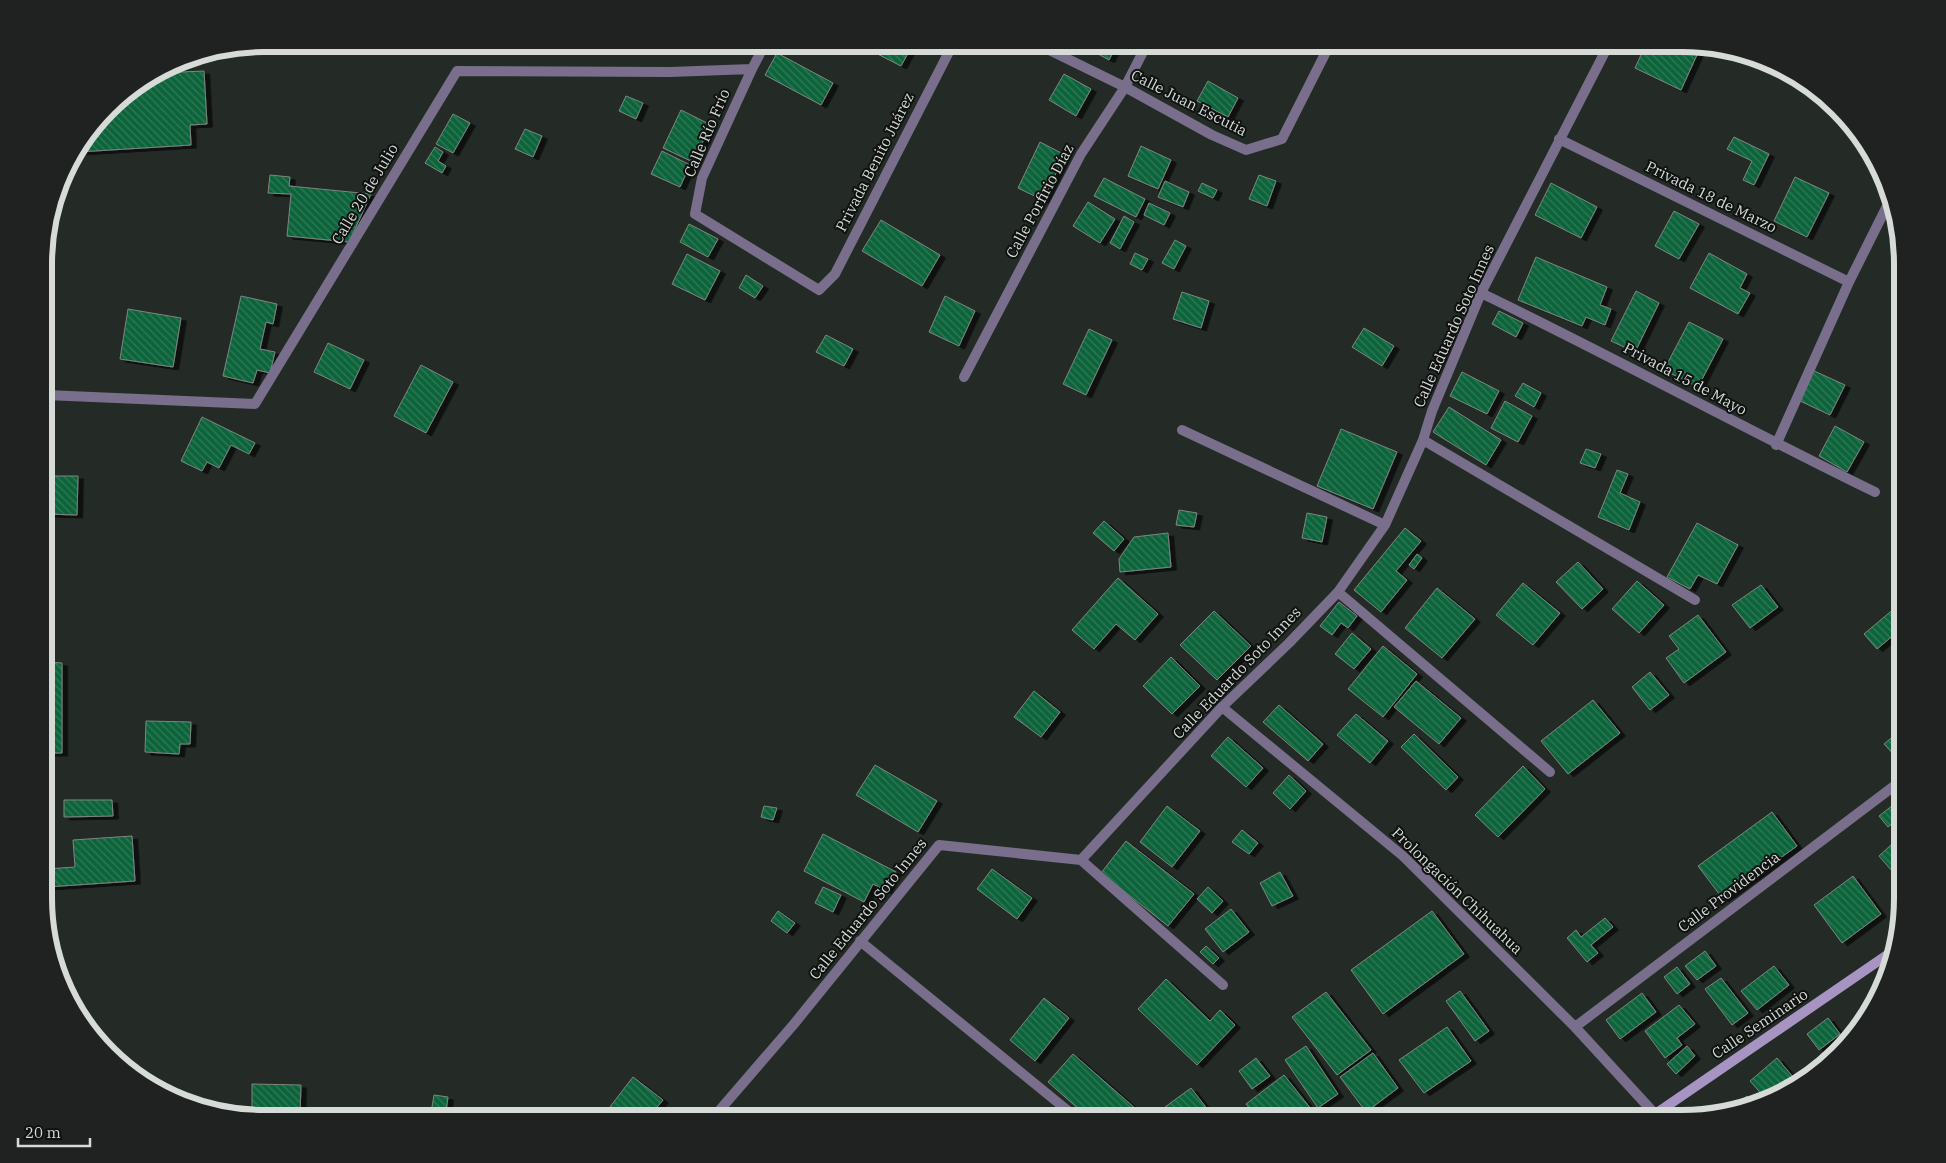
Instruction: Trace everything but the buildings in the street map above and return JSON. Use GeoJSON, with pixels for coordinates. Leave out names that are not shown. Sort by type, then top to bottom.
{"type":"FeatureCollection","features":[{"type":"Feature","properties":{"kind":"street","name":"Calle Río Frío"},"geometry":{"type":"LineString","coordinates":[[761,52],[702,178],[696,214],[819,290]]}},
{"type":"Feature","properties":{"kind":"street","name":"Privada Benito Juárez"},"geometry":{"type":"LineString","coordinates":[[819,290],[835,274],[949,52]]}},
{"type":"Feature","properties":{"kind":"street","name":"Calle Juan Escutia"},"geometry":{"type":"LineString","coordinates":[[1053,52],[1125,87],[1212,135],[1246,150],[1282,139],[1326,52]]}},
{"type":"Feature","properties":{"kind":"street","name":"Calle Porfirio Díaz"},"geometry":{"type":"LineString","coordinates":[[964,377],[1081,154],[1125,87],[1144,52]]}},
{"type":"Feature","properties":{"kind":"street","name":"Calle Eduardo Soto Innes"},"geometry":{"type":"LineString","coordinates":[[720,1110],[794,1024],[939,845],[1081,860],[1222,707],[1289,643],[1338,592],[1385,525],[1423,440],[1432,411],[1481,292],[1605,52]]}},
{"type":"Feature","properties":{"kind":"street","name":"Calle 20 de Julio"},"geometry":{"type":"LineString","coordinates":[[52,395],[255,404],[458,72],[670,72],[752,69]]}},
{"type":"Feature","properties":{"kind":"street","name":"Privada 18 de Marzo"},"geometry":{"type":"LineString","coordinates":[[1559,139],[1849,282]]}},
{"type":"Feature","properties":{"kind":"street"},"geometry":{"type":"LineString","coordinates":[[1776,445],[1849,282],[1886,210]]}},
{"type":"Feature","properties":{"kind":"street","name":"Privada 15 de Mayo"},"geometry":{"type":"LineString","coordinates":[[1481,292],[1584,342],[1776,445],[1875,492]]}},
{"type":"Feature","properties":{"kind":"street"},"geometry":{"type":"LineString","coordinates":[[1182,430],[1385,525]]}},
{"type":"Feature","properties":{"kind":"street"},"geometry":{"type":"LineString","coordinates":[[1423,440],[1695,600]]}},
{"type":"Feature","properties":{"kind":"street"},"geometry":{"type":"LineString","coordinates":[[1338,592],[1550,772]]}},
{"type":"Feature","properties":{"kind":"street","name":"Prolongación Chihuahua"},"geometry":{"type":"LineString","coordinates":[[1222,707],[1403,856],[1575,1028],[1649,1110]]}},
{"type":"Feature","properties":{"kind":"street","name":"Calle Providencia"},"geometry":{"type":"LineString","coordinates":[[1575,1028],[1894,786]]}},
{"type":"Feature","properties":{"kind":"street"},"geometry":{"type":"LineString","coordinates":[[1081,860],[1222,985]]}},
{"type":"Feature","properties":{"kind":"street"},"geometry":{"type":"LineString","coordinates":[[860,941],[1067,1110]]}},
{"type":"Feature","properties":{"kind":"street","name":"Calle Seminario"},"geometry":{"type":"LineString","coordinates":[[1665,1110],[1885,958]]}}]}
